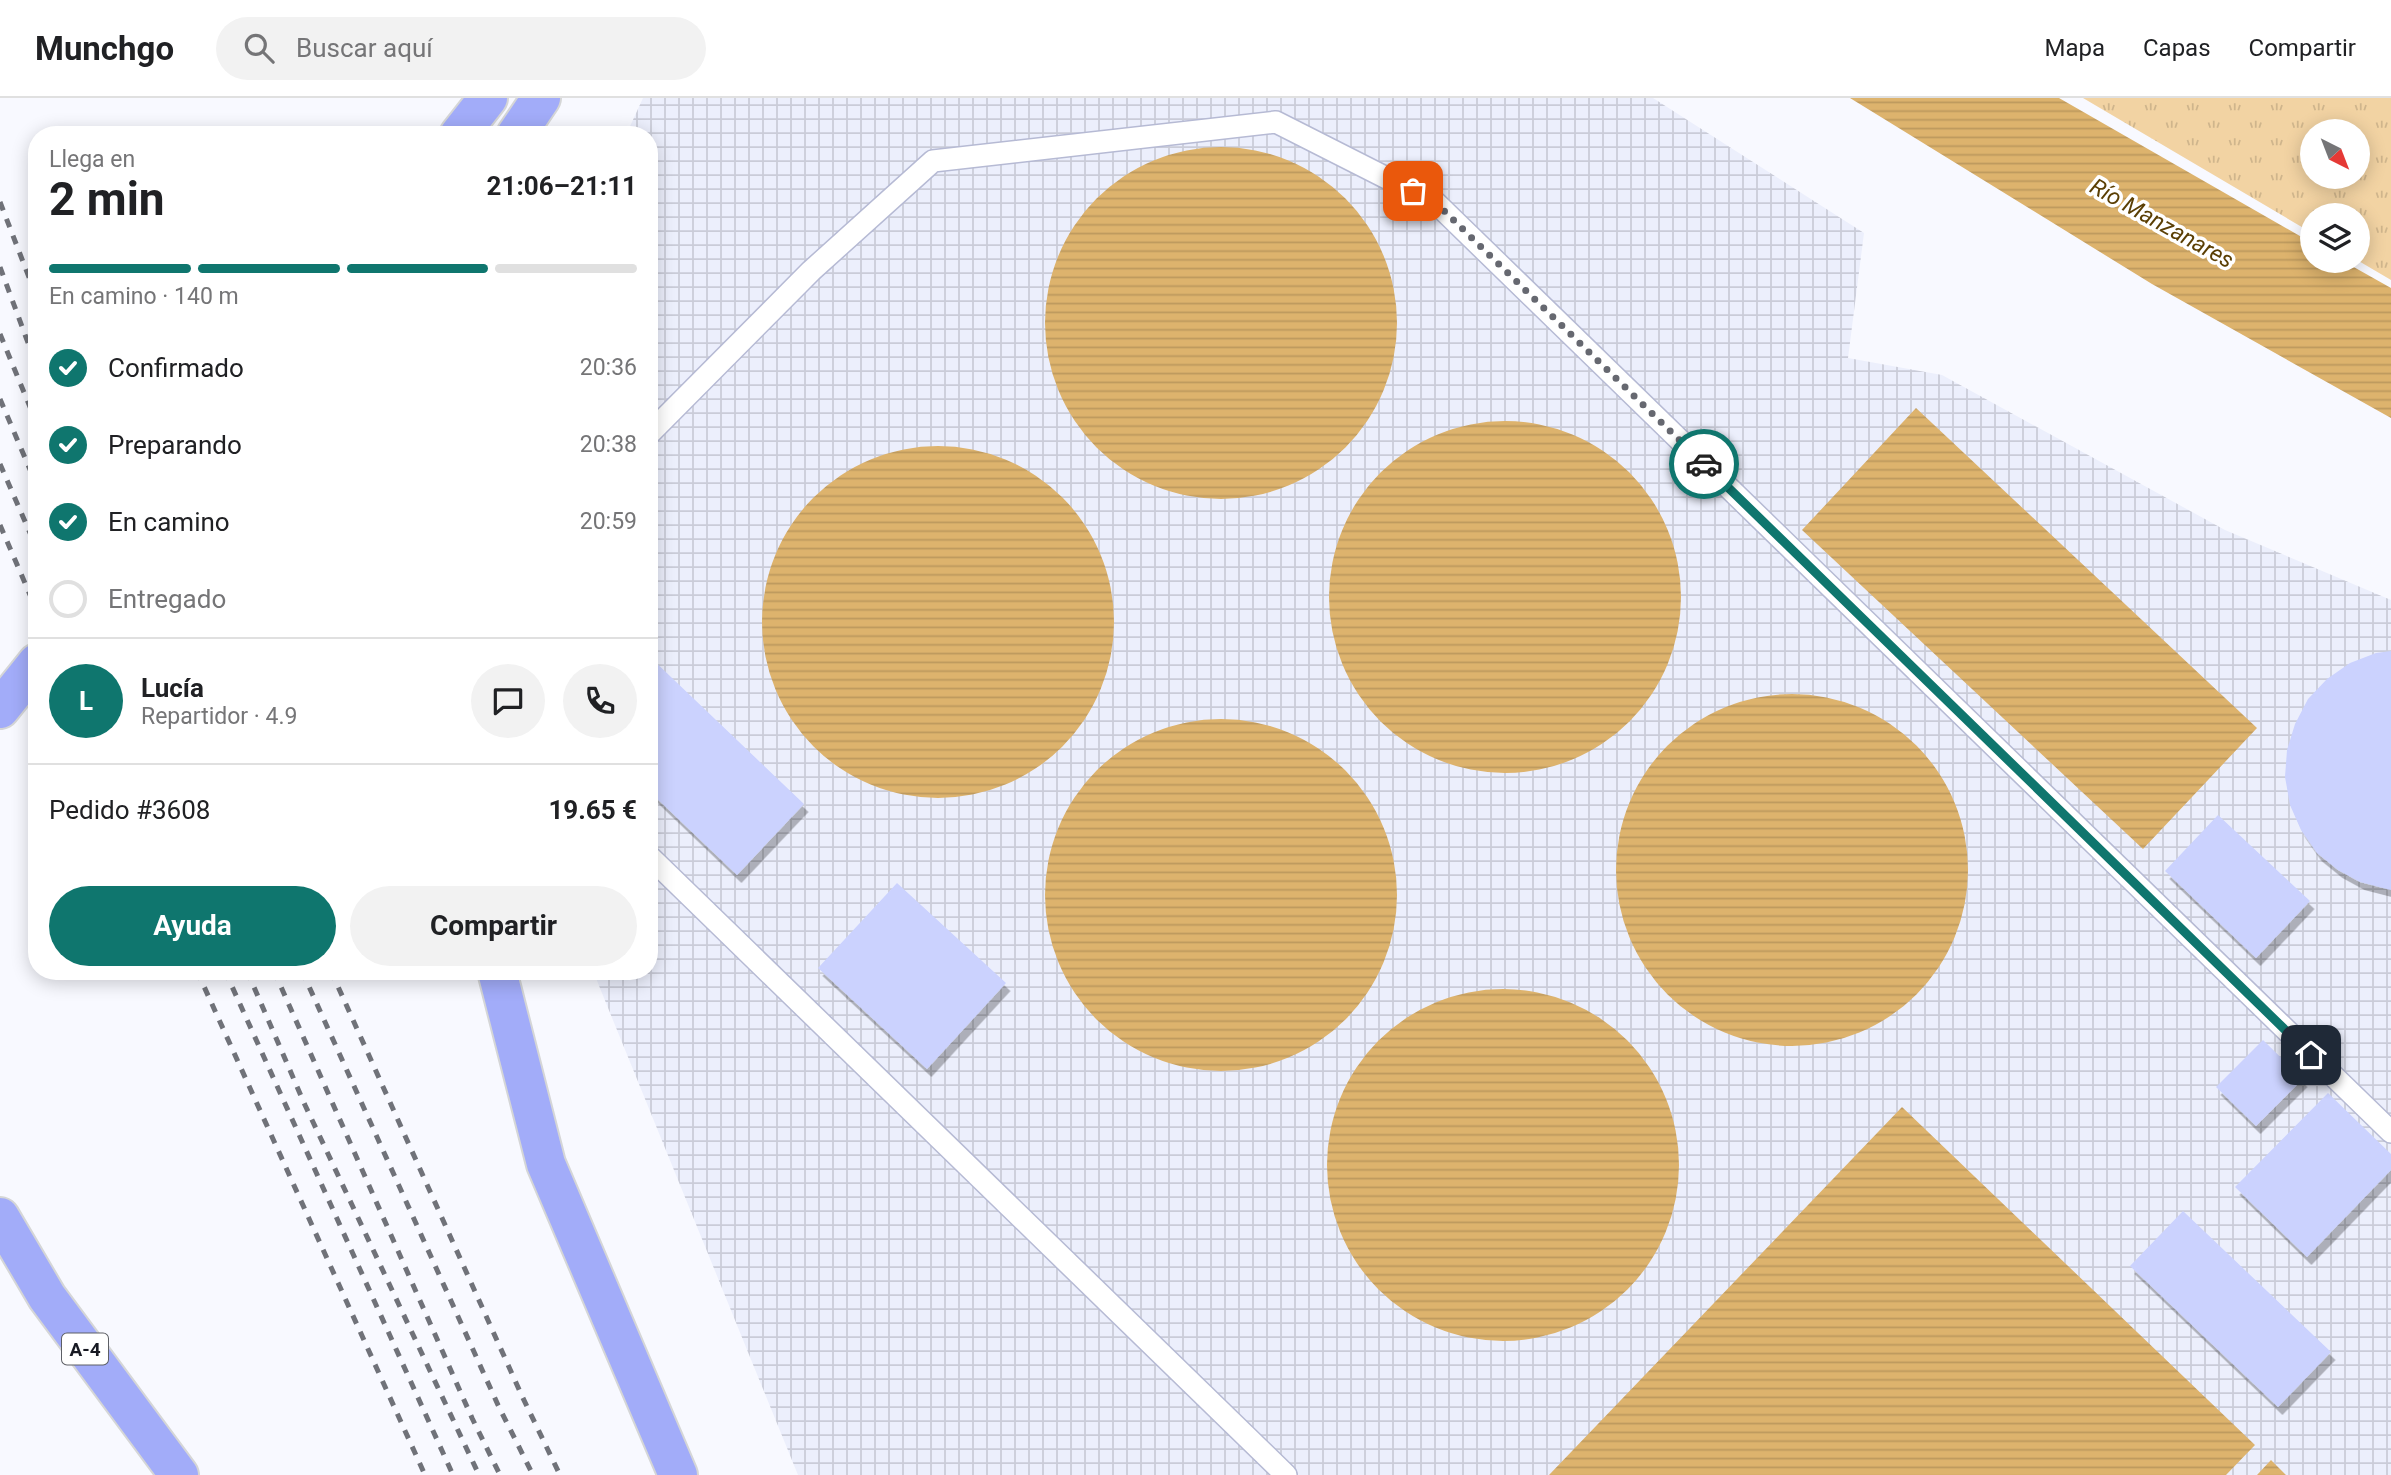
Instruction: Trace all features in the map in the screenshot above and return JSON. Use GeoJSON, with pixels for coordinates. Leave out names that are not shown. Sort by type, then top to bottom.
{"type":"FeatureCollection","features":[{"type":"Feature","properties":{"kind":"highway"},"geometry":{"type":"LineString","coordinates":[[465,126],[488,98]]}},
{"type":"Feature","properties":{"kind":"highway"},"geometry":{"type":"LineString","coordinates":[[522,126],[541,98]]}},
{"type":"Feature","properties":{"kind":"highway"},"geometry":{"type":"LineString","coordinates":[[0,709],[28,674]]}},
{"type":"Feature","properties":{"kind":"highway"},"geometry":{"type":"LineString","coordinates":[[499,980],[546,1164],[678,1475]]}},
{"type":"Feature","properties":{"kind":"highway","name":"A-4"},"geometry":{"type":"LineString","coordinates":[[0,1217],[47,1297],[179,1475]]}},
{"type":"Feature","properties":{"kind":"lane"},"geometry":{"type":"LineString","coordinates":[[545,126],[558,98]]}},
{"type":"Feature","properties":{"kind":"lane"},"geometry":{"type":"LineString","coordinates":[[658,426],[811,271],[933,160],[1276,122],[1436,203],[2391,1132]]}},
{"type":"Feature","properties":{"kind":"lane"},"geometry":{"type":"LineString","coordinates":[[658,865],[1286,1475]]}},
{"type":"Feature","properties":{"kind":"shaded area"},"geometry":{"type":"Polygon","coordinates":[[[643,98],[1653,98],[1864,233],[1848,358],[1942,375],[2225,530],[2391,600],[2391,1475],[798,1475],[597,980],[658,980],[658,126],[630,126],[643,98]]]}},
{"type":"Feature","properties":{"kind":"green space"},"geometry":{"type":"Polygon","coordinates":[[[2083,98],[2391,98],[2391,280],[2370,268],[2370,203],[2300,203],[2300,226],[2083,98]]]}},
{"type":"Feature","properties":{"kind":"water","name":"Río Manzanares"},"geometry":{"type":"Polygon","coordinates":[[[1850,98],[2059,98],[2300,236],[2300,273],[2364,273],[2391,288],[2391,418],[2152,284],[1850,98]]]}},
{"type":"Feature","properties":{"kind":"water"},"geometry":{"type":"Polygon","coordinates":[[[1204,147],[1238,147],[1272,154],[1304,167],[1346,198],[1368,225],[1384,255],[1394,289],[1397,323],[1394,357],[1384,391],[1368,421],[1346,448],[1319,470],[1289,486],[1238,499],[1204,499],[1170,492],[1138,479],[1109,459],[1085,435],[1065,406],[1052,374],[1045,340],[1045,306],[1052,272],[1065,240],[1085,211],[1109,187],[1138,167],[1170,154],[1204,147]]]}},
{"type":"Feature","properties":{"kind":"water"},"geometry":{"type":"Polygon","coordinates":[[[1916,408],[2257,728],[2143,849],[1802,530],[1916,408]]]}},
{"type":"Feature","properties":{"kind":"water"},"geometry":{"type":"Polygon","coordinates":[[[1505,421],[1539,424],[1572,434],[1603,450],[1630,472],[1652,499],[1668,530],[1678,563],[1681,597],[1678,631],[1668,664],[1652,695],[1630,722],[1603,744],[1572,760],[1539,770],[1505,773],[1471,770],[1438,760],[1407,744],[1380,722],[1358,695],[1342,664],[1332,631],[1329,597],[1332,563],[1342,530],[1358,499],[1380,472],[1407,450],[1438,434],[1471,424],[1505,421]]]}},
{"type":"Feature","properties":{"kind":"water"},"geometry":{"type":"Polygon","coordinates":[[[938,446],[972,449],[1005,459],[1036,475],[1063,497],[1085,524],[1101,555],[1111,588],[1114,622],[1111,656],[1101,689],[1085,720],[1063,747],[1036,769],[1005,785],[972,795],[938,798],[904,795],[871,785],[840,769],[813,747],[791,720],[775,689],[765,656],[762,622],[765,588],[775,555],[791,524],[813,497],[840,475],[871,459],[904,449],[938,446]]]}},
{"type":"Feature","properties":{"kind":"water"},"geometry":{"type":"Polygon","coordinates":[[[1775,694],[1809,694],[1843,701],[1875,714],[1917,745],[1939,772],[1955,802],[1965,836],[1968,870],[1965,904],[1955,938],[1939,968],[1917,995],[1890,1017],[1860,1033],[1809,1046],[1775,1046],[1741,1039],[1709,1026],[1680,1006],[1656,982],[1636,953],[1623,921],[1616,887],[1616,853],[1623,819],[1636,787],[1656,758],[1680,734],[1709,714],[1741,701],[1775,694]]]}},
{"type":"Feature","properties":{"kind":"water"},"geometry":{"type":"Polygon","coordinates":[[[1221,719],[1255,722],[1288,732],[1319,748],[1346,770],[1368,797],[1384,828],[1394,861],[1397,895],[1394,929],[1384,962],[1368,993],[1346,1020],[1319,1042],[1288,1058],[1255,1068],[1221,1071],[1187,1068],[1154,1058],[1123,1042],[1096,1020],[1074,993],[1058,962],[1048,929],[1045,895],[1048,861],[1058,828],[1074,797],[1096,770],[1123,748],[1154,732],[1187,722],[1221,719]]]}},
{"type":"Feature","properties":{"kind":"water"},"geometry":{"type":"Polygon","coordinates":[[[1503,989],[1537,992],[1570,1002],[1601,1018],[1628,1040],[1650,1067],[1666,1098],[1676,1131],[1679,1165],[1676,1199],[1666,1232],[1650,1263],[1628,1290],[1601,1312],[1570,1328],[1537,1338],[1503,1341],[1469,1338],[1436,1328],[1405,1312],[1378,1290],[1356,1263],[1340,1232],[1330,1199],[1327,1165],[1330,1131],[1340,1098],[1356,1067],[1378,1040],[1405,1018],[1436,1002],[1469,992],[1503,989]]]}},
{"type":"Feature","properties":{"kind":"water"},"geometry":{"type":"Polygon","coordinates":[[[1902,1107],[2255,1445],[2226,1475],[1549,1475],[1902,1107]]]}},
{"type":"Feature","properties":{"kind":"water"},"geometry":{"type":"Polygon","coordinates":[[[2271,1460],[2286,1475],[2257,1475],[2271,1460]]]}},
{"type":"Feature","properties":{"kind":"building"},"geometry":{"type":"Polygon","coordinates":[[[2391,651],[2391,890],[2360,882],[2338,870],[2317,853],[2301,830],[2290,805],[2285,777],[2287,750],[2295,724],[2308,699],[2327,679],[2350,663],[2376,653],[2391,651]]]}},
{"type":"Feature","properties":{"kind":"building"},"geometry":{"type":"Polygon","coordinates":[[[658,665],[804,804],[737,875],[658,800],[658,665]]]}},
{"type":"Feature","properties":{"kind":"building"},"geometry":{"type":"Polygon","coordinates":[[[2218,815],[2310,901],[2256,958],[2165,871],[2218,815]]]}},
{"type":"Feature","properties":{"kind":"building"},"geometry":{"type":"Polygon","coordinates":[[[897,883],[1006,983],[927,1069],[818,968],[897,883]]]}},
{"type":"Feature","properties":{"kind":"building"},"geometry":{"type":"Polygon","coordinates":[[[2263,1040],[2303,1079],[2256,1126],[2216,1087],[2263,1040]]]}},
{"type":"Feature","properties":{"kind":"building"},"geometry":{"type":"Polygon","coordinates":[[[2328,1093],[2391,1154],[2391,1170],[2307,1257],[2235,1187],[2328,1093]]]}},
{"type":"Feature","properties":{"kind":"building"},"geometry":{"type":"Polygon","coordinates":[[[2183,1211],[2331,1352],[2278,1407],[2130,1266],[2183,1211]]]}},
{"type":"Feature","properties":{"kind":"railway"},"geometry":{"type":"LineString","coordinates":[[0,202],[28,275]]}},
{"type":"Feature","properties":{"kind":"railway"},"geometry":{"type":"LineString","coordinates":[[0,267],[28,343]]}},
{"type":"Feature","properties":{"kind":"railway"},"geometry":{"type":"LineString","coordinates":[[0,334],[28,402]]}},
{"type":"Feature","properties":{"kind":"railway"},"geometry":{"type":"LineString","coordinates":[[0,399],[28,465]]}},
{"type":"Feature","properties":{"kind":"railway"},"geometry":{"type":"LineString","coordinates":[[0,464],[28,528]]}},
{"type":"Feature","properties":{"kind":"railway"},"geometry":{"type":"LineString","coordinates":[[0,525],[28,590]]}},
{"type":"Feature","properties":{"kind":"railway"},"geometry":{"type":"LineString","coordinates":[[201,980],[425,1475]]}},
{"type":"Feature","properties":{"kind":"railway"},"geometry":{"type":"LineString","coordinates":[[229,980],[453,1475]]}},
{"type":"Feature","properties":{"kind":"railway"},"geometry":{"type":"LineString","coordinates":[[251,980],[305,1105],[479,1475]]}},
{"type":"Feature","properties":{"kind":"railway"},"geometry":{"type":"LineString","coordinates":[[278,980],[472,1418],[500,1475]]}},
{"type":"Feature","properties":{"kind":"railway"},"geometry":{"type":"LineString","coordinates":[[306,980],[498,1405],[533,1475]]}},
{"type":"Feature","properties":{"kind":"railway"},"geometry":{"type":"LineString","coordinates":[[335,980],[560,1475]]}},
{"type":"Feature","properties":{"kind":"way so far"},"geometry":{"type":"LineString","coordinates":[[1413,191],[1436,203],[1704,464]]}},
{"type":"Feature","properties":{"kind":"route"},"geometry":{"type":"LineString","coordinates":[[1704,464],[2311,1055]]}}]}
